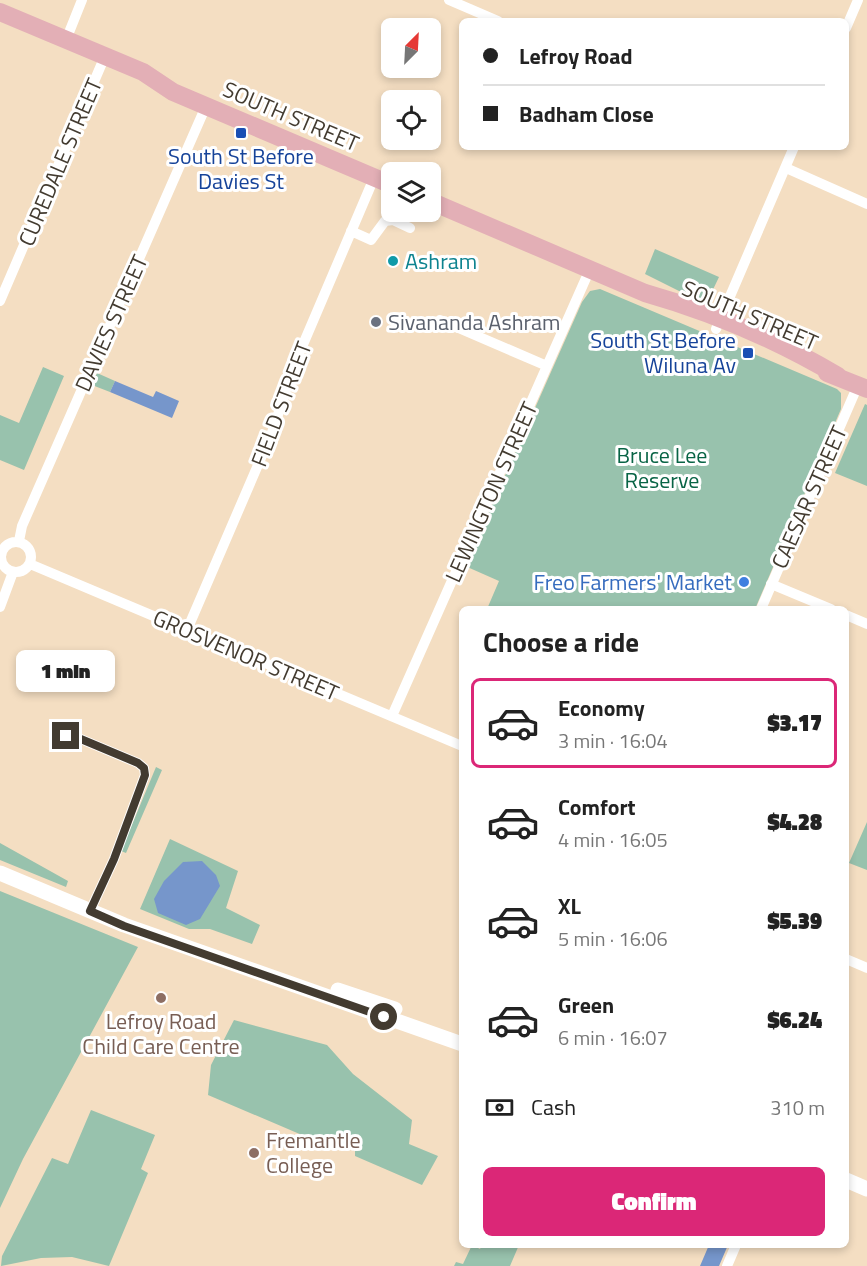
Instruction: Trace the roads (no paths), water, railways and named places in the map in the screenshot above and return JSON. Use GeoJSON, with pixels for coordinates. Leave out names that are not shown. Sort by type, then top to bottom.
{"type":"FeatureCollection","features":[{"type":"Feature","properties":{"kind":"main road","name":"SOUTH STREET"},"geometry":{"type":"LineString","coordinates":[[3,13],[66,40],[103,61]]}},
{"type":"Feature","properties":{"kind":"main road","name":"SOUTH STREET"},"geometry":{"type":"LineString","coordinates":[[3,13],[103,61],[143,72],[173,92],[381,180]]}},
{"type":"Feature","properties":{"kind":"main road","name":"SOUTH STREET"},"geometry":{"type":"LineString","coordinates":[[441,206],[645,293],[679,302],[718,324],[800,354],[838,376],[863,387]]}},
{"type":"Feature","properties":{"kind":"street"},"geometry":{"type":"LineString","coordinates":[[66,40],[82,0]]}},
{"type":"Feature","properties":{"kind":"street"},"geometry":{"type":"LineString","coordinates":[[449,0],[491,18]]}},
{"type":"Feature","properties":{"kind":"street"},"geometry":{"type":"LineString","coordinates":[[849,21],[858,0]]}},
{"type":"Feature","properties":{"kind":"street","name":"CUREDALE STREET"},"geometry":{"type":"LineString","coordinates":[[0,301],[103,61]]}},
{"type":"Feature","properties":{"kind":"street","name":"DAVIES STREET"},"geometry":{"type":"LineString","coordinates":[[19,541],[21,525],[206,106]]}},
{"type":"Feature","properties":{"kind":"street"},"geometry":{"type":"LineString","coordinates":[[718,324],[792,150]]}},
{"type":"Feature","properties":{"kind":"street"},"geometry":{"type":"LineString","coordinates":[[786,168],[867,204]]}},
{"type":"Feature","properties":{"kind":"street","name":"FIELD STREET"},"geometry":{"type":"LineString","coordinates":[[187,630],[273,430],[293,368],[374,177]]}},
{"type":"Feature","properties":{"kind":"street"},"geometry":{"type":"LineString","coordinates":[[351,231],[371,240],[385,221],[393,220],[410,228]]}},
{"type":"Feature","properties":{"kind":"street","name":"LEWINGTON STREET"},"geometry":{"type":"LineString","coordinates":[[392,716],[590,269]]}},
{"type":"Feature","properties":{"kind":"street"},"geometry":{"type":"LineString","coordinates":[[440,320],[547,366]]}},
{"type":"Feature","properties":{"kind":"street","name":"CAESAR STREET"},"geometry":{"type":"LineString","coordinates":[[762,606],[863,387]]}},
{"type":"Feature","properties":{"kind":"street"},"geometry":{"type":"LineString","coordinates":[[19,541],[28,546],[32,555],[30,564],[23,571],[13,572],[5,567],[1,560],[1,551],[9,543],[19,541]]}},
{"type":"Feature","properties":{"kind":"street","name":"GROSVENOR STREET"},"geometry":{"type":"LineString","coordinates":[[30,564],[459,745]]}},
{"type":"Feature","properties":{"kind":"street"},"geometry":{"type":"LineString","coordinates":[[0,607],[13,572]]}},
{"type":"Feature","properties":{"kind":"street"},"geometry":{"type":"LineString","coordinates":[[771,584],[824,606]]}},
{"type":"Feature","properties":{"kind":"street"},"geometry":{"type":"LineString","coordinates":[[849,616],[867,624]]}},
{"type":"Feature","properties":{"kind":"street"},"geometry":{"type":"LineString","coordinates":[[58,735],[76,737],[144,768],[145,775],[114,859],[91,907]]}},
{"type":"Feature","properties":{"kind":"street"},"geometry":{"type":"LineString","coordinates":[[0,867],[91,907],[124,926],[459,1043]]}},
{"type":"Feature","properties":{"kind":"street"},"geometry":{"type":"LineString","coordinates":[[0,873],[91,907],[459,1032]]}},
{"type":"Feature","properties":{"kind":"street"},"geometry":{"type":"LineString","coordinates":[[849,960],[867,968]]}},
{"type":"Feature","properties":{"kind":"street"},"geometry":{"type":"LineString","coordinates":[[849,1173],[867,1181]]}},
{"type":"Feature","properties":{"kind":"street"},"geometry":{"type":"LineString","coordinates":[[849,1181],[867,1189]]}},
{"type":"Feature","properties":{"kind":"street"},"geometry":{"type":"LineString","coordinates":[[727,1266],[735,1248]]}},
{"type":"Feature","properties":{"kind":"water"},"geometry":{"type":"Polygon","coordinates":[[[115,381],[153,397],[156,391],[179,401],[172,418],[110,392],[115,381]]]}},
{"type":"Feature","properties":{"kind":"water"},"geometry":{"type":"Polygon","coordinates":[[[202,861],[216,875],[220,886],[200,919],[186,925],[158,913],[154,899],[164,881],[183,862],[202,861]]]}},
{"type":"Feature","properties":{"kind":"water"},"geometry":{"type":"Polygon","coordinates":[[[708,1248],[727,1248],[719,1266],[700,1266],[708,1248]]]}},
{"type":"Feature","properties":{"kind":"place","name":"South St Before Davies St"},"geometry":{"type":"Point","coordinates":[241,133]}},
{"type":"Feature","properties":{"kind":"place","name":"Ashram"},"geometry":{"type":"Point","coordinates":[393,261]}},
{"type":"Feature","properties":{"kind":"place","name":"Sivananda Ashram"},"geometry":{"type":"Point","coordinates":[376,322]}},
{"type":"Feature","properties":{"kind":"place","name":"South St Before Wiluna Av"},"geometry":{"type":"Point","coordinates":[748,353]}},
{"type":"Feature","properties":{"kind":"place","name":"Freo Farmers' Market"},"geometry":{"type":"Point","coordinates":[744,582]}},
{"type":"Feature","properties":{"kind":"place","name":"Lefroy Road Child Care Centre"},"geometry":{"type":"Point","coordinates":[161,998]}},
{"type":"Feature","properties":{"kind":"place","name":"Fremantle College"},"geometry":{"type":"Point","coordinates":[254,1153]}},
{"type":"Feature","properties":{"kind":"park label","name":"Bruce Lee Reserve"},"geometry":{"type":"Point","coordinates":[662,468]}}]}
